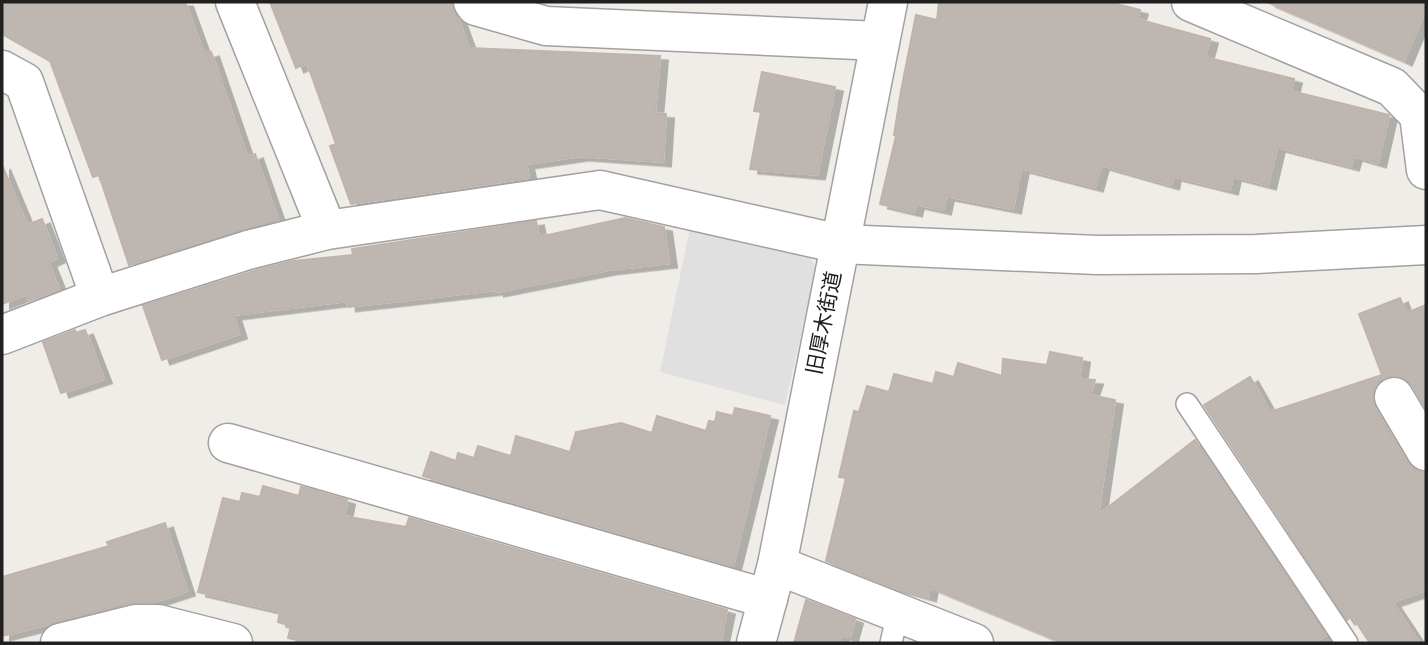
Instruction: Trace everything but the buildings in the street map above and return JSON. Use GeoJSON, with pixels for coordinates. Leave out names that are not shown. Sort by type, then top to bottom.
{"type":"FeatureCollection","features":[{"type":"Feature","properties":{"kind":"street"},"geometry":{"type":"LineString","coordinates":[[235,2],[327,230]]}},
{"type":"Feature","properties":{"kind":"street","name":"旧厚木街道"},"geometry":{"type":"LineString","coordinates":[[756,643],[773,582],[888,2]]}},
{"type":"Feature","properties":{"kind":"street"},"geometry":{"type":"LineString","coordinates":[[1191,2],[1392,88],[1419,115],[1426,170]]}},
{"type":"Feature","properties":{"kind":"street"},"geometry":{"type":"LineString","coordinates":[[475,3],[546,26],[880,41]]}},
{"type":"Feature","properties":{"kind":"street"},"geometry":{"type":"LineString","coordinates":[[2,70],[24,82],[100,297]]}},
{"type":"Feature","properties":{"kind":"street"},"geometry":{"type":"LineString","coordinates":[[2,335],[100,297],[248,250],[327,230],[600,190],[840,244],[1097,255],[1256,254],[1426,245]]}},
{"type":"Feature","properties":{"kind":"street"},"geometry":{"type":"LineString","coordinates":[[1394,397],[1426,451]]}},
{"type":"Feature","properties":{"kind":"street"},"geometry":{"type":"LineString","coordinates":[[228,443],[773,582],[895,628],[974,643]]}},
{"type":"Feature","properties":{"kind":"street"},"geometry":{"type":"LineString","coordinates":[[60,643],[136,624],[158,624],[233,643]]}},
{"type":"Feature","properties":{"kind":"lane"},"geometry":{"type":"LineString","coordinates":[[1187,404],[1347,643]]}},
{"type":"Feature","properties":{"kind":"shaded area"},"geometry":{"type":"Polygon","coordinates":[[[691,223],[803,247],[816,267],[785,405],[660,372],[691,223]]]}}]}
